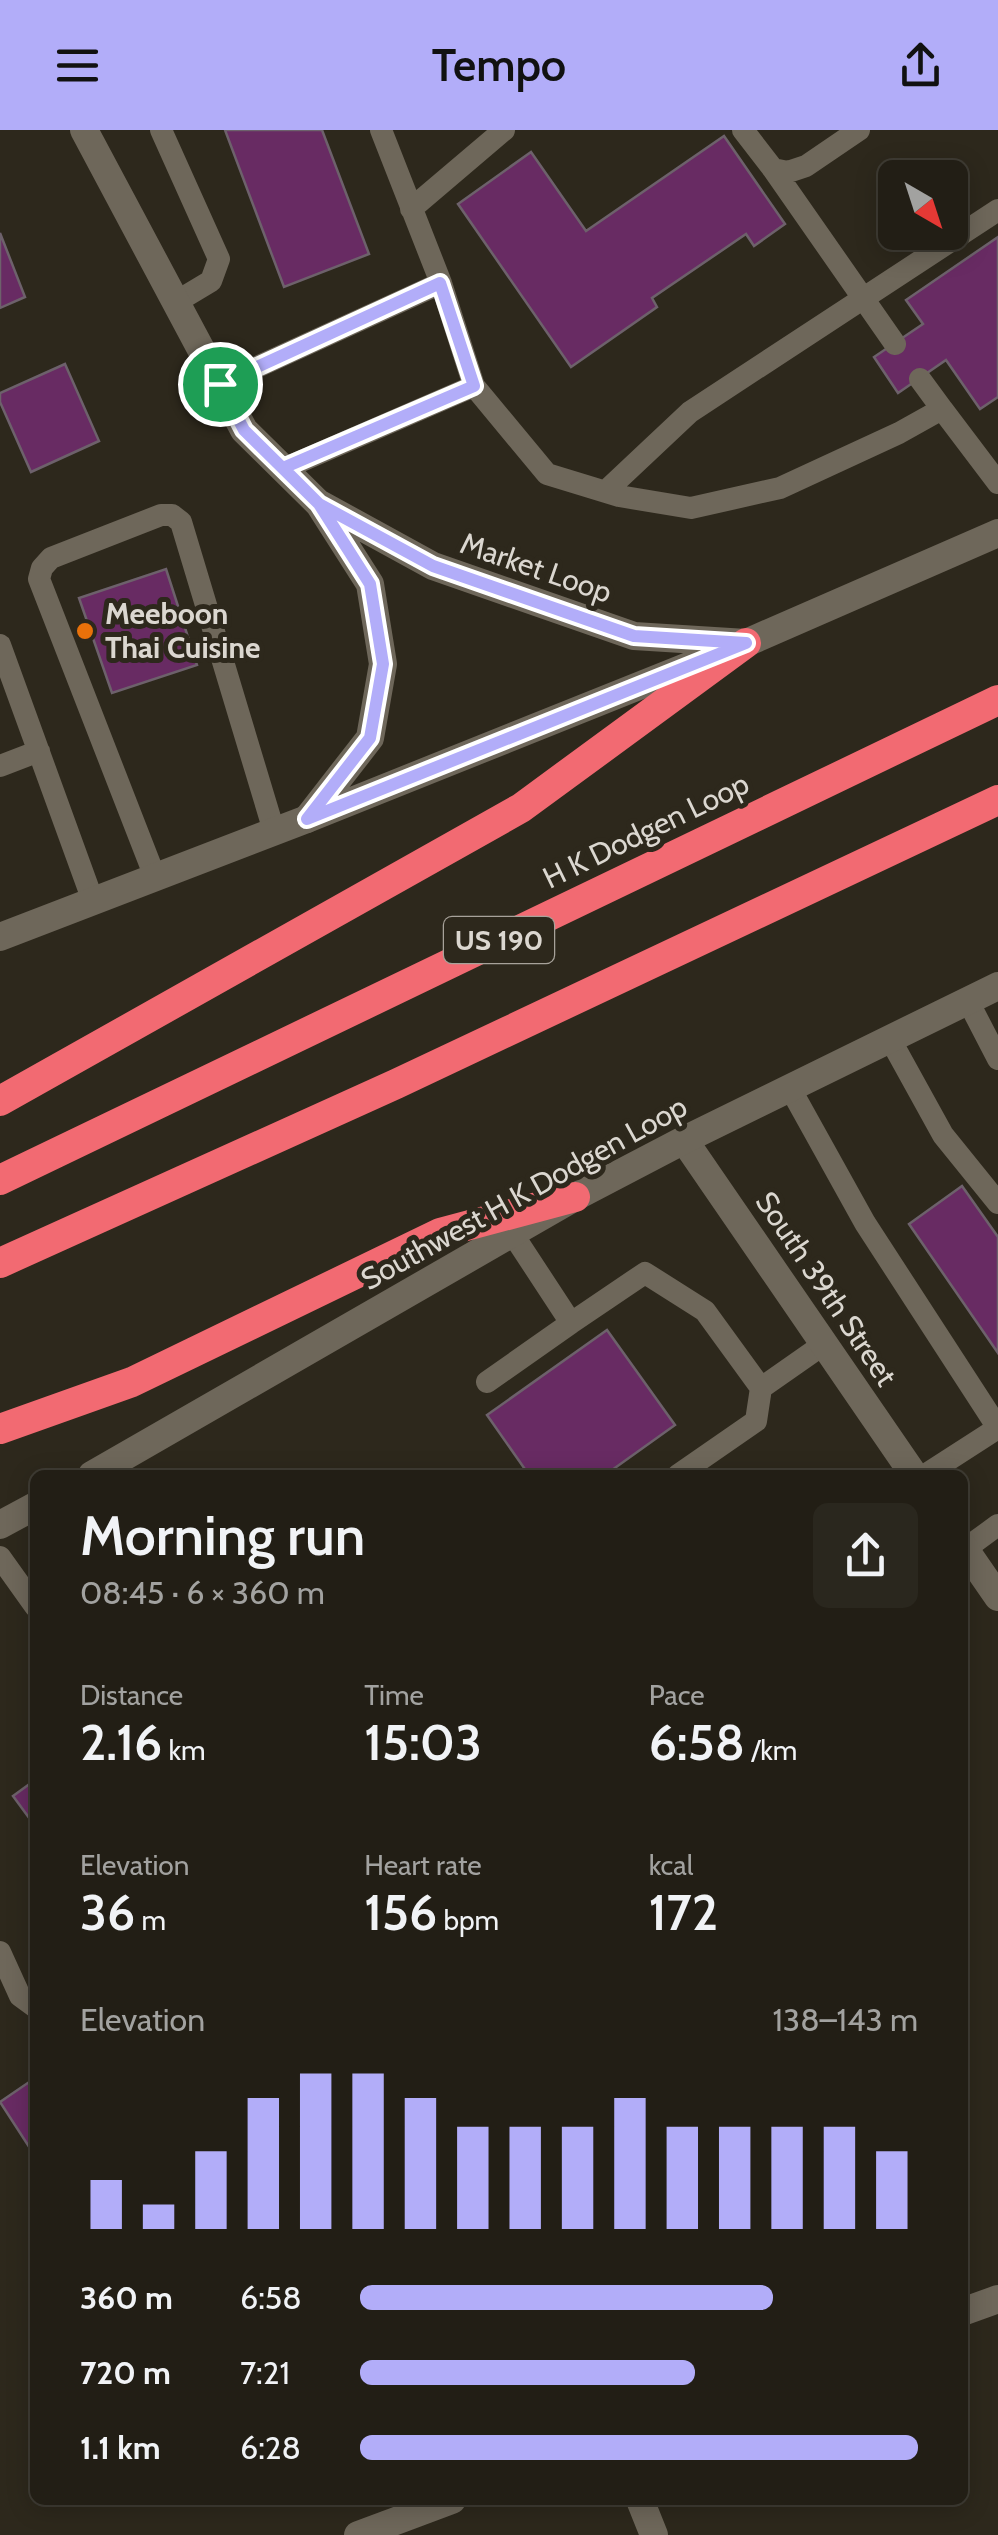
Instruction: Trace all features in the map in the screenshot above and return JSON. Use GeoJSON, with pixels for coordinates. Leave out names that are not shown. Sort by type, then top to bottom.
{"type":"FeatureCollection","features":[{"type":"Feature","properties":{"kind":"highway"},"geometry":{"type":"LineString","coordinates":[[0,1101],[521,808],[746,643]]}},
{"type":"Feature","properties":{"kind":"highway","name":"H K Dodgen Loop"},"geometry":{"type":"LineString","coordinates":[[0,1180],[998,700]]}},
{"type":"Feature","properties":{"kind":"highway","name":"US 190"},"geometry":{"type":"LineString","coordinates":[[0,1263],[396,1084],[998,800]]}},
{"type":"Feature","properties":{"kind":"highway"},"geometry":{"type":"LineString","coordinates":[[0,1429],[132,1382],[440,1234],[574,1197]]}},
{"type":"Feature","properties":{"kind":"main road","name":"Market Loop"},"geometry":{"type":"LineString","coordinates":[[84,130],[244,430],[319,504],[370,584],[383,664],[370,738],[307,819]]}},
{"type":"Feature","properties":{"kind":"main road","name":"Market Loop"},"geometry":{"type":"LineString","coordinates":[[319,504],[433,566],[634,636],[746,643]]}},
{"type":"Feature","properties":{"kind":"main road"},"geometry":{"type":"LineString","coordinates":[[0,937],[746,643],[998,533]]}},
{"type":"Feature","properties":{"kind":"main road","name":"Southwest H K Dodgen Loop"},"geometry":{"type":"LineString","coordinates":[[106,1470],[574,1197],[998,986]]}},
{"type":"Feature","properties":{"kind":"main road","name":"South 39th Street"},"geometry":{"type":"LineString","coordinates":[[684,1140],[911,1470]]}},
{"type":"Feature","properties":{"kind":"main road"},"geometry":{"type":"LineString","coordinates":[[0,1525],[30,1509]]}},
{"type":"Feature","properties":{"kind":"main road"},"geometry":{"type":"LineString","coordinates":[[968,1553],[998,1597]]}},
{"type":"Feature","properties":{"kind":"main road"},"geometry":{"type":"LineString","coordinates":[[968,2310],[998,2298]]}},
{"type":"Feature","properties":{"kind":"main road"},"geometry":{"type":"LineString","coordinates":[[358,2535],[439,2505]]}},
{"type":"Feature","properties":{"kind":"main road"},"geometry":{"type":"LineString","coordinates":[[642,2505],[654,2535]]}},
{"type":"Feature","properties":{"kind":"lane"},"geometry":{"type":"LineString","coordinates":[[161,130],[219,259],[211,281],[176,302]]}},
{"type":"Feature","properties":{"kind":"lane"},"geometry":{"type":"LineString","coordinates":[[381,130],[440,283],[474,386],[547,474],[606,492],[691,508],[780,488],[942,408]]}},
{"type":"Feature","properties":{"kind":"lane"},"geometry":{"type":"LineString","coordinates":[[412,208],[504,130]]}},
{"type":"Feature","properties":{"kind":"lane"},"geometry":{"type":"LineString","coordinates":[[743,130],[894,344]]}},
{"type":"Feature","properties":{"kind":"lane"},"geometry":{"type":"LineString","coordinates":[[772,169],[788,172],[806,166],[859,130]]}},
{"type":"Feature","properties":{"kind":"lane"},"geometry":{"type":"LineString","coordinates":[[606,492],[690,412],[998,210]]}},
{"type":"Feature","properties":{"kind":"lane"},"geometry":{"type":"LineString","coordinates":[[220,384],[440,283]]}},
{"type":"Feature","properties":{"kind":"lane"},"geometry":{"type":"LineString","coordinates":[[920,378],[998,483]]}},
{"type":"Feature","properties":{"kind":"lane"},"geometry":{"type":"LineString","coordinates":[[283,468],[474,386]]}},
{"type":"Feature","properties":{"kind":"lane"},"geometry":{"type":"LineString","coordinates":[[155,878],[39,578],[50,558],[69,550],[161,515],[172,515],[181,522],[274,831]]}},
{"type":"Feature","properties":{"kind":"lane"},"geometry":{"type":"LineString","coordinates":[[0,645],[93,902]]}},
{"type":"Feature","properties":{"kind":"lane"},"geometry":{"type":"LineString","coordinates":[[0,766],[40,751]]}},
{"type":"Feature","properties":{"kind":"lane"},"geometry":{"type":"LineString","coordinates":[[968,1001],[998,1060]]}},
{"type":"Feature","properties":{"kind":"lane"},"geometry":{"type":"LineString","coordinates":[[890,1039],[943,1135],[998,1203]]}},
{"type":"Feature","properties":{"kind":"lane"},"geometry":{"type":"LineString","coordinates":[[790,1088],[865,1223],[998,1428],[933,1470]]}},
{"type":"Feature","properties":{"kind":"lane"},"geometry":{"type":"LineString","coordinates":[[512,1233],[571,1323]]}},
{"type":"Feature","properties":{"kind":"lane"},"geometry":{"type":"LineString","coordinates":[[488,1382],[645,1273],[704,1311],[761,1388],[756,1422],[685,1470]]}},
{"type":"Feature","properties":{"kind":"lane"},"geometry":{"type":"LineString","coordinates":[[761,1388],[824,1344]]}},
{"type":"Feature","properties":{"kind":"lane"},"geometry":{"type":"LineString","coordinates":[[968,1544],[998,1525]]}},
{"type":"Feature","properties":{"kind":"lane"},"geometry":{"type":"LineString","coordinates":[[0,1557],[30,1599]]}},
{"type":"Feature","properties":{"kind":"lane"},"geometry":{"type":"LineString","coordinates":[[0,1952],[20,1996],[30,2003]]}},
{"type":"Feature","properties":{"kind":"building"},"geometry":{"type":"Polygon","coordinates":[[[225,130],[322,130],[369,254],[284,287],[225,130]]]}},
{"type":"Feature","properties":{"kind":"building"},"geometry":{"type":"Polygon","coordinates":[[[724,136],[785,224],[754,246],[746,234],[652,298],[657,307],[571,367],[458,204],[531,152],[586,231],[724,136]]]}},
{"type":"Feature","properties":{"kind":"building"},"geometry":{"type":"Polygon","coordinates":[[[0,233],[25,297],[0,308],[0,233]]]}},
{"type":"Feature","properties":{"kind":"building"},"geometry":{"type":"Polygon","coordinates":[[[998,237],[998,397],[980,409],[946,360],[898,393],[874,357],[923,324],[906,300],[998,237]]]}},
{"type":"Feature","properties":{"kind":"building"},"geometry":{"type":"Polygon","coordinates":[[[65,364],[99,441],[31,472],[0,402],[0,393],[65,364]]]}},
{"type":"Feature","properties":{"kind":"building"},"geometry":{"type":"Polygon","coordinates":[[[166,569],[197,665],[112,693],[79,598],[166,569]]]}},
{"type":"Feature","properties":{"kind":"building"},"geometry":{"type":"Polygon","coordinates":[[[962,1186],[998,1237],[998,1353],[909,1224],[962,1186]]]}},
{"type":"Feature","properties":{"kind":"building"},"geometry":{"type":"Polygon","coordinates":[[[607,1330],[675,1425],[612,1470],[526,1470],[487,1415],[607,1330]]]}},
{"type":"Feature","properties":{"kind":"building"},"geometry":{"type":"Polygon","coordinates":[[[30,1784],[30,1819],[13,1796],[30,1784]]]}},
{"type":"Feature","properties":{"kind":"building"},"geometry":{"type":"Polygon","coordinates":[[[30,2081],[30,2148],[0,2102],[30,2081]]]}},
{"type":"Feature","properties":{"kind":"place","name":"Meeboon Thai Cuisine"},"geometry":{"type":"Point","coordinates":[85,631]}},
{"type":"Feature","properties":{"kind":"route"},"geometry":{"type":"LineString","coordinates":[[220,384],[244,430],[319,504],[370,584],[383,664],[370,738],[307,819],[746,643],[634,636],[433,566],[319,504],[283,468],[474,386],[440,283],[220,384]]}}]}
